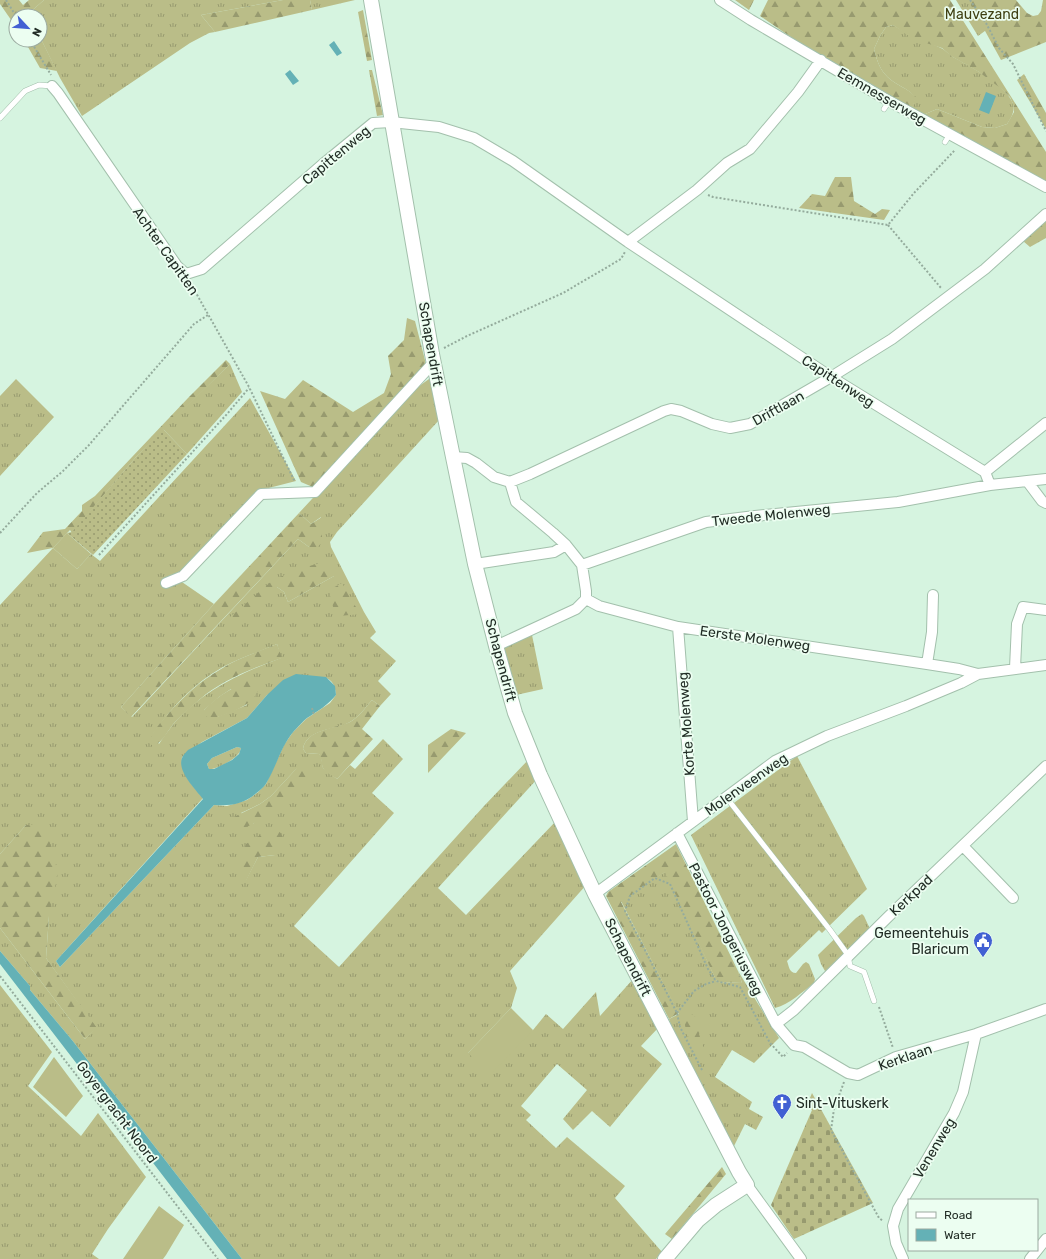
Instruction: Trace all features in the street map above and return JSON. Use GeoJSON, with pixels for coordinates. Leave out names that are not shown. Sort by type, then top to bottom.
{"type":"FeatureCollection","features":[{"type":"Feature","properties":{"kind":"street","name":"Schapendrift"},"geometry":{"type":"LineString","coordinates":[[370,0],[433,358],[453,457],[475,564],[515,713],[540,775],[595,894],[739,1172],[801,1259]]}},
{"type":"Feature","properties":{"kind":"street","name":"Eemnesserweg"},"geometry":{"type":"LineString","coordinates":[[720,0],[751,20],[821,60],[887,105],[947,138],[963,142],[1046,187]]}},
{"type":"Feature","properties":{"kind":"street"},"geometry":{"type":"LineString","coordinates":[[630,243],[697,190],[727,163],[750,149],[798,92],[821,60]]}},
{"type":"Feature","properties":{"kind":"street","name":"Achter Capitten"},"geometry":{"type":"LineString","coordinates":[[52,86],[177,266],[186,274]]}},
{"type":"Feature","properties":{"kind":"street","name":"Capittenweg"},"geometry":{"type":"LineString","coordinates":[[186,274],[202,269],[323,164],[374,123],[391,122],[438,127],[474,138],[513,161],[630,243],[831,377],[985,472]]}},
{"type":"Feature","properties":{"kind":"street","name":"Driftlaan"},"geometry":{"type":"LineString","coordinates":[[510,482],[671,409],[712,424],[730,428],[750,424],[831,377],[892,339],[985,269],[1046,214]]}},
{"type":"Feature","properties":{"kind":"street"},"geometry":{"type":"LineString","coordinates":[[166,583],[183,576],[261,494],[315,492],[433,358]]}},
{"type":"Feature","properties":{"kind":"street"},"geometry":{"type":"LineString","coordinates":[[1046,422],[985,472],[990,485],[1046,479]]}},
{"type":"Feature","properties":{"kind":"street"},"geometry":{"type":"LineString","coordinates":[[453,457],[467,458],[494,477],[510,482],[516,502],[553,533],[582,565],[586,599],[576,609],[496,646]]}},
{"type":"Feature","properties":{"kind":"street"},"geometry":{"type":"LineString","coordinates":[[1027,481],[1042,501],[1046,503]]}},
{"type":"Feature","properties":{"kind":"street","name":"Tweede Molenweg"},"geometry":{"type":"LineString","coordinates":[[582,565],[706,522],[898,502],[990,485]]}},
{"type":"Feature","properties":{"kind":"street"},"geometry":{"type":"LineString","coordinates":[[475,564],[554,552],[566,546]]}},
{"type":"Feature","properties":{"kind":"street"},"geometry":{"type":"LineString","coordinates":[[927,664],[932,632],[933,595]]}},
{"type":"Feature","properties":{"kind":"street","name":"Eerste Molenweg"},"geometry":{"type":"LineString","coordinates":[[586,599],[599,606],[678,627],[959,669],[978,674],[1046,665]]}},
{"type":"Feature","properties":{"kind":"street"},"geometry":{"type":"LineString","coordinates":[[1015,668],[1016,624],[1023,606],[1046,610]]}},
{"type":"Feature","properties":{"kind":"street","name":"Korte Molenweg"},"geometry":{"type":"LineString","coordinates":[[678,627],[693,821]]}},
{"type":"Feature","properties":{"kind":"street","name":"Molenveenweg"},"geometry":{"type":"LineString","coordinates":[[595,894],[775,761],[827,736],[906,706],[961,683],[978,674]]}},
{"type":"Feature","properties":{"kind":"street","name":"Kerkpad"},"geometry":{"type":"LineString","coordinates":[[776,1024],[794,1010],[848,955],[1046,766]]}},
{"type":"Feature","properties":{"kind":"street","name":"Pastoor Jongeriusweg"},"geometry":{"type":"LineString","coordinates":[[677,833],[776,1024]]}},
{"type":"Feature","properties":{"kind":"street"},"geometry":{"type":"LineString","coordinates":[[963,846],[1013,898]]}},
{"type":"Feature","properties":{"kind":"street","name":"Kerklaan"},"geometry":{"type":"LineString","coordinates":[[848,1073],[858,1075],[896,1057],[976,1034],[1046,1008]]}},
{"type":"Feature","properties":{"kind":"street"},"geometry":{"type":"LineString","coordinates":[[776,1024],[794,1045],[804,1046],[848,1073]]}},
{"type":"Feature","properties":{"kind":"street","name":"Venenweg"},"geometry":{"type":"LineString","coordinates":[[903,1259],[896,1243],[893,1226],[898,1209],[954,1113],[963,1092],[976,1034]]}},
{"type":"Feature","properties":{"kind":"street"},"geometry":{"type":"LineString","coordinates":[[665,1259],[698,1220],[716,1205],[747,1185]]}},
{"type":"Feature","properties":{"kind":"street"},"geometry":{"type":"LineString","coordinates":[[1038,1249],[1046,1239]]}},
{"type":"Feature","properties":{"kind":"street"},"geometry":{"type":"LineString","coordinates":[[1030,1259],[1036,1251]]}},
{"type":"Feature","properties":{"kind":"lane"},"geometry":{"type":"LineString","coordinates":[[0,118],[25,91],[39,85],[52,86]]}},
{"type":"Feature","properties":{"kind":"lane"},"geometry":{"type":"LineString","coordinates":[[726,797],[830,930],[848,955],[850,966],[864,972],[874,1001]]}},
{"type":"Feature","properties":{"kind":"path"},"geometry":{"type":"LineString","coordinates":[[970,0],[986,23],[999,48],[1013,64],[1046,131]]}},
{"type":"Feature","properties":{"kind":"path"},"geometry":{"type":"LineString","coordinates":[[35,48],[52,77],[52,86]]}},
{"type":"Feature","properties":{"kind":"path"},"geometry":{"type":"LineString","coordinates":[[888,225],[914,193],[963,142]]}},
{"type":"Feature","properties":{"kind":"path"},"geometry":{"type":"LineString","coordinates":[[697,190],[713,197],[888,225],[948,297]]}},
{"type":"Feature","properties":{"kind":"path"},"geometry":{"type":"LineString","coordinates":[[433,358],[467,336],[563,293],[621,259],[630,243]]}},
{"type":"Feature","properties":{"kind":"path","name":"Achter Capitten"},"geometry":{"type":"LineString","coordinates":[[186,274],[249,387],[296,482],[298,493]]}},
{"type":"Feature","properties":{"kind":"path"},"geometry":{"type":"LineString","coordinates":[[0,533],[37,493],[63,471],[89,445],[194,324],[208,315]]}},
{"type":"Feature","properties":{"kind":"path"},"geometry":{"type":"LineString","coordinates":[[99,555],[227,414],[249,387]]}},
{"type":"Feature","properties":{"kind":"path"},"geometry":{"type":"LineString","coordinates":[[312,708],[314,715]]}},
{"type":"Feature","properties":{"kind":"path"},"geometry":{"type":"LineString","coordinates":[[704,1074],[680,1027],[678,1013],[625,911],[630,896],[655,878],[670,884],[708,969],[716,981]]}},
{"type":"Feature","properties":{"kind":"path","name":"Goyergracht Noord"},"geometry":{"type":"LineString","coordinates":[[0,976],[218,1259]]}},
{"type":"Feature","properties":{"kind":"path"},"geometry":{"type":"LineString","coordinates":[[678,1013],[694,991],[706,984],[716,981],[740,988],[770,1043],[783,1057],[794,1045]]}},
{"type":"Feature","properties":{"kind":"path"},"geometry":{"type":"LineString","coordinates":[[874,1001],[880,1009],[896,1057]]}},
{"type":"Feature","properties":{"kind":"path"},"geometry":{"type":"LineString","coordinates":[[848,1073],[834,1109],[831,1130],[879,1218],[893,1226]]}},
{"type":"Feature","properties":{"kind":"green space"},"geometry":{"type":"Polygon","coordinates":[[[0,0],[19,0],[23,5],[29,0],[44,0],[35,8],[8,8],[8,16],[0,4],[0,0]]]}},
{"type":"Feature","properties":{"kind":"green space"},"geometry":{"type":"Polygon","coordinates":[[[44,0],[283,0],[201,15],[215,32],[209,33],[190,43],[82,116],[60,78],[45,48],[48,48],[48,8],[35,8],[44,0]]]}},
{"type":"Feature","properties":{"kind":"green space"},"geometry":{"type":"Polygon","coordinates":[[[283,0],[310,0],[312,10],[215,32],[201,15],[283,0]]]}},
{"type":"Feature","properties":{"kind":"green space"},"geometry":{"type":"Polygon","coordinates":[[[310,0],[355,0],[312,10],[310,0]]]}},
{"type":"Feature","properties":{"kind":"green space"},"geometry":{"type":"Polygon","coordinates":[[[735,0],[754,0],[749,10],[735,0]]]}},
{"type":"Feature","properties":{"kind":"green space"},"geometry":{"type":"Polygon","coordinates":[[[768,0],[950,0],[1046,152],[1046,182],[923,115],[937,109],[982,127],[995,128],[1007,124],[1014,112],[1010,97],[979,72],[951,56],[942,48],[913,39],[893,25],[886,27],[874,49],[877,60],[881,69],[892,81],[916,97],[912,109],[852,79],[760,16],[768,0]]]}},
{"type":"Feature","properties":{"kind":"green space","name":"Mauvezand"},"geometry":{"type":"Polygon","coordinates":[[[956,0],[997,0],[1007,15],[978,36],[956,0]]]}},
{"type":"Feature","properties":{"kind":"green space"},"geometry":{"type":"Polygon","coordinates":[[[968,0],[1016,0],[1027,13],[1033,16],[1038,15],[1041,11],[1043,0],[1046,0],[1046,42],[1001,60],[968,0]]]}},
{"type":"Feature","properties":{"kind":"green space"},"geometry":{"type":"Polygon","coordinates":[[[363,10],[372,60],[367,61],[358,12],[363,10]]]}},
{"type":"Feature","properties":{"kind":"green space"},"geometry":{"type":"Polygon","coordinates":[[[893,25],[942,49],[978,71],[1004,90],[1010,97],[1013,104],[1013,112],[1007,124],[995,128],[982,127],[937,109],[923,115],[912,109],[915,97],[909,91],[892,81],[884,73],[879,65],[874,49],[886,27],[893,25]]]}},
{"type":"Feature","properties":{"kind":"green space"},"geometry":{"type":"Polygon","coordinates":[[[29,48],[46,48],[57,71],[40,68],[29,48]]]}},
{"type":"Feature","properties":{"kind":"green space"},"geometry":{"type":"Polygon","coordinates":[[[369,70],[372,70],[383,115],[377,116],[369,70]]]}},
{"type":"Feature","properties":{"kind":"green space"},"geometry":{"type":"Polygon","coordinates":[[[1024,74],[1046,113],[1046,129],[1017,80],[1024,74]]]}},
{"type":"Feature","properties":{"kind":"green space"},"geometry":{"type":"Polygon","coordinates":[[[835,177],[851,177],[854,201],[875,214],[882,209],[890,210],[884,220],[799,208],[812,194],[825,196],[835,177]]]}},
{"type":"Feature","properties":{"kind":"green space"},"geometry":{"type":"Polygon","coordinates":[[[1046,220],[1046,238],[1030,247],[1023,241],[1046,220]]]}},
{"type":"Feature","properties":{"kind":"green space"},"geometry":{"type":"Polygon","coordinates":[[[407,318],[415,321],[426,364],[315,488],[301,482],[260,391],[285,399],[303,380],[353,412],[384,393],[391,374],[388,356],[404,340],[407,318]]]}},
{"type":"Feature","properties":{"kind":"green space"},"geometry":{"type":"Polygon","coordinates":[[[226,360],[230,364],[136,457],[72,533],[70,530],[53,548],[27,553],[43,532],[65,529],[82,511],[82,505],[95,496],[226,360]]]}},
{"type":"Feature","properties":{"kind":"green space"},"geometry":{"type":"Polygon","coordinates":[[[230,364],[242,392],[187,454],[163,429],[230,364]]]}},
{"type":"Feature","properties":{"kind":"green space"},"geometry":{"type":"Polygon","coordinates":[[[16,379],[54,417],[0,476],[0,396],[16,379]]]}},
{"type":"Feature","properties":{"kind":"green space"},"geometry":{"type":"Polygon","coordinates":[[[429,379],[433,380],[440,419],[337,532],[330,542],[331,547],[364,612],[376,632],[370,638],[396,661],[378,681],[391,694],[380,706],[372,700],[359,715],[350,722],[322,731],[310,737],[305,742],[303,749],[306,753],[319,754],[321,756],[323,768],[337,779],[350,765],[355,769],[383,739],[403,759],[372,793],[394,813],[294,926],[339,967],[484,806],[530,758],[538,778],[438,888],[466,915],[556,821],[587,884],[510,971],[517,988],[511,1008],[468,1053],[533,1030],[546,1014],[563,1029],[596,992],[600,1016],[634,978],[659,1027],[641,1046],[662,1064],[610,1127],[592,1111],[573,1130],[563,1119],[587,1090],[557,1064],[521,1106],[531,1115],[526,1120],[556,1148],[567,1137],[625,1186],[615,1198],[662,1252],[656,1259],[242,1259],[72,1040],[30,990],[30,986],[0,951],[0,928],[85,1039],[96,1028],[46,958],[49,916],[26,825],[0,854],[0,605],[53,548],[77,569],[91,554],[100,561],[250,398],[296,481],[261,490],[179,580],[214,604],[121,707],[132,717],[298,539],[309,547],[321,517],[311,524],[299,513],[411,392],[429,379]],[[334,576],[277,587],[284,592],[288,602],[334,576]],[[277,644],[212,673],[193,688],[175,706],[153,734],[159,744],[176,721],[199,700],[238,676],[281,658],[277,644]],[[315,677],[267,695],[247,718],[202,742],[182,757],[185,774],[203,798],[56,961],[60,967],[214,805],[227,806],[247,800],[266,784],[284,745],[293,732],[306,719],[330,703],[336,695],[333,683],[324,677],[315,677]],[[231,689],[204,710],[217,717],[247,705],[231,689]],[[297,768],[271,796],[260,804],[241,813],[253,824],[297,768]],[[257,837],[246,880],[258,857],[275,855],[257,837]]]}},
{"type":"Feature","properties":{"kind":"green space"},"geometry":{"type":"Polygon","coordinates":[[[163,429],[187,454],[93,555],[67,533],[72,532],[136,457],[163,429]]]}},
{"type":"Feature","properties":{"kind":"green space"},"geometry":{"type":"Polygon","coordinates":[[[299,513],[311,524],[322,517],[322,542],[316,549],[309,547],[298,539],[131,717],[121,707],[299,513]]]}},
{"type":"Feature","properties":{"kind":"green space"},"geometry":{"type":"Polygon","coordinates":[[[67,533],[91,554],[77,569],[53,548],[67,533]]]}},
{"type":"Feature","properties":{"kind":"green space"},"geometry":{"type":"Polygon","coordinates":[[[329,561],[334,576],[288,602],[284,592],[277,587],[242,625],[230,617],[273,580],[301,568],[329,561]]]}},
{"type":"Feature","properties":{"kind":"green space"},"geometry":{"type":"Polygon","coordinates":[[[342,583],[360,614],[339,616],[334,611],[329,590],[342,583]]]}},
{"type":"Feature","properties":{"kind":"green space"},"geometry":{"type":"Polygon","coordinates":[[[532,635],[543,689],[516,695],[503,653],[506,644],[532,635]]]}},
{"type":"Feature","properties":{"kind":"green space"},"geometry":{"type":"Polygon","coordinates":[[[277,644],[282,658],[249,670],[218,686],[199,700],[179,718],[160,742],[153,746],[149,743],[154,732],[162,721],[179,702],[199,684],[228,665],[248,655],[277,644]]]}},
{"type":"Feature","properties":{"kind":"green space"},"geometry":{"type":"Polygon","coordinates":[[[255,677],[259,679],[258,691],[255,697],[246,705],[214,718],[205,716],[204,710],[221,695],[255,677]]]}},
{"type":"Feature","properties":{"kind":"green space"},"geometry":{"type":"Polygon","coordinates":[[[372,700],[380,706],[362,729],[373,739],[337,779],[323,768],[319,754],[306,753],[303,749],[305,742],[315,734],[350,722],[362,712],[372,700]]]}},
{"type":"Feature","properties":{"kind":"green space"},"geometry":{"type":"Polygon","coordinates":[[[451,729],[466,733],[428,773],[428,745],[451,729]]]}},
{"type":"Feature","properties":{"kind":"green space"},"geometry":{"type":"Polygon","coordinates":[[[237,747],[241,748],[240,752],[233,759],[225,764],[209,769],[207,764],[212,758],[237,747]]]}},
{"type":"Feature","properties":{"kind":"green space"},"geometry":{"type":"Polygon","coordinates":[[[797,756],[867,889],[822,933],[819,930],[787,961],[790,969],[794,973],[796,973],[806,962],[809,964],[815,979],[814,983],[791,1001],[775,1008],[691,835],[797,756]]]}},
{"type":"Feature","properties":{"kind":"green space"},"geometry":{"type":"Polygon","coordinates":[[[303,766],[310,768],[314,773],[285,803],[253,824],[244,828],[238,827],[232,820],[234,817],[260,804],[271,796],[297,768],[303,766]]]}},
{"type":"Feature","properties":{"kind":"green space"},"geometry":{"type":"Polygon","coordinates":[[[39,824],[47,832],[58,873],[49,916],[46,958],[97,1028],[85,1039],[0,928],[0,854],[26,825],[39,824]]]}},
{"type":"Feature","properties":{"kind":"green space"},"geometry":{"type":"Polygon","coordinates":[[[273,829],[282,834],[284,845],[275,855],[258,857],[246,881],[240,862],[246,844],[273,829]]]}},
{"type":"Feature","properties":{"kind":"green space"},"geometry":{"type":"Polygon","coordinates":[[[676,844],[738,971],[742,983],[717,982],[665,872],[621,902],[679,1013],[669,1019],[606,896],[608,892],[676,844]]]}},
{"type":"Feature","properties":{"kind":"green space"},"geometry":{"type":"Polygon","coordinates":[[[666,871],[717,982],[742,983],[738,971],[779,1038],[754,1063],[732,1050],[715,1077],[752,1102],[749,1109],[763,1117],[756,1130],[745,1124],[733,1148],[675,1039],[669,1019],[679,1014],[621,901],[666,871]]]}},
{"type":"Feature","properties":{"kind":"green space"},"geometry":{"type":"Polygon","coordinates":[[[862,914],[870,929],[828,971],[825,971],[818,955],[862,914]]]}},
{"type":"Feature","properties":{"kind":"green space"},"geometry":{"type":"Polygon","coordinates":[[[0,985],[52,1052],[28,1086],[81,1136],[98,1113],[146,1177],[108,1229],[92,1254],[99,1259],[0,1259],[0,985]]]}},
{"type":"Feature","properties":{"kind":"green space"},"geometry":{"type":"Polygon","coordinates":[[[511,1008],[533,1030],[490,1075],[468,1053],[511,1008]]]}},
{"type":"Feature","properties":{"kind":"green space"},"geometry":{"type":"Polygon","coordinates":[[[686,1010],[706,1025],[699,1034],[704,1049],[695,1051],[690,1041],[684,1020],[686,1010]]]}},
{"type":"Feature","properties":{"kind":"green space"},"geometry":{"type":"Polygon","coordinates":[[[54,1057],[83,1096],[66,1117],[33,1087],[54,1057]]]}},
{"type":"Feature","properties":{"kind":"green space"},"geometry":{"type":"Polygon","coordinates":[[[812,1093],[873,1203],[794,1239],[771,1205],[812,1110],[807,1105],[812,1093]]]}},
{"type":"Feature","properties":{"kind":"green space"},"geometry":{"type":"Polygon","coordinates":[[[722,1167],[726,1174],[672,1239],[665,1234],[722,1167]]]}},
{"type":"Feature","properties":{"kind":"green space"},"geometry":{"type":"Polygon","coordinates":[[[159,1206],[184,1225],[166,1255],[163,1259],[123,1259],[159,1206]]]}},
{"type":"Feature","properties":{"kind":"water"},"geometry":{"type":"Polygon","coordinates":[[[334,41],[342,53],[337,56],[329,45],[334,41]]]}},
{"type":"Feature","properties":{"kind":"water"},"geometry":{"type":"Polygon","coordinates":[[[290,70],[299,81],[293,85],[285,74],[290,70]]]}},
{"type":"Feature","properties":{"kind":"water"},"geometry":{"type":"Polygon","coordinates":[[[986,92],[996,96],[989,114],[979,110],[986,92]]]}},
{"type":"Feature","properties":{"kind":"water"},"geometry":{"type":"Polygon","coordinates":[[[296,674],[326,677],[335,686],[336,695],[326,705],[305,719],[294,731],[282,749],[270,776],[263,787],[248,799],[238,803],[214,805],[60,967],[56,961],[203,799],[188,780],[182,768],[182,758],[188,750],[247,718],[267,695],[283,680],[296,674]],[[237,747],[212,758],[207,764],[209,769],[214,769],[232,760],[239,754],[241,748],[237,747]]]}},
{"type":"Feature","properties":{"kind":"water"},"geometry":{"type":"Polygon","coordinates":[[[0,951],[30,986],[30,990],[72,1040],[242,1259],[227,1259],[0,964],[0,951]]]}},
{"type":"Feature","properties":{"kind":"place","name":"Gemeentehuis Blaricum"},"geometry":{"type":"Point","coordinates":[983,958]}},
{"type":"Feature","properties":{"kind":"place","name":"Sint-Vituskerk"},"geometry":{"type":"Point","coordinates":[782,1120]}}]}
